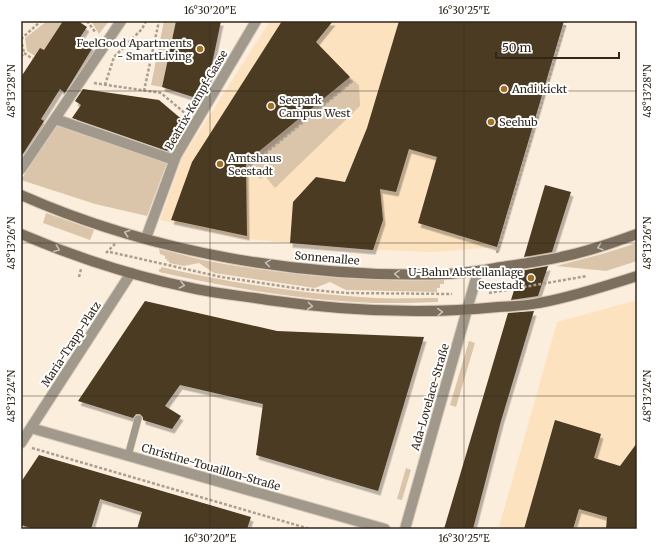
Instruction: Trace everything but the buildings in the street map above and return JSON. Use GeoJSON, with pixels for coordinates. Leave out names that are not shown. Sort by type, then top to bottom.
{"type":"FeatureCollection","features":[{"type":"Feature","properties":{"kind":"street"},"geometry":{"type":"LineString","coordinates":[[21,169],[121,21]]}},
{"type":"Feature","properties":{"kind":"street","name":"Beatrix-Kempf-Gasse"},"geometry":{"type":"LineString","coordinates":[[147,238],[174,160],[256,21]]}},
{"type":"Feature","properties":{"kind":"street"},"geometry":{"type":"LineString","coordinates":[[55,119],[174,160]]}},
{"type":"Feature","properties":{"kind":"street","name":"Sonnenallee"},"geometry":{"type":"LineString","coordinates":[[21,195],[67,213],[147,238],[224,257],[295,268],[349,273],[449,274],[478,271],[561,257],[594,249],[637,234]]}},
{"type":"Feature","properties":{"kind":"street"},"geometry":{"type":"LineString","coordinates":[[21,234],[70,254],[135,274],[197,289],[306,306],[374,311],[468,311],[539,303],[637,276]]}},
{"type":"Feature","properties":{"kind":"street","name":"Ada-Lovelace-Straße"},"geometry":{"type":"LineString","coordinates":[[405,529],[468,311],[478,271]]}},
{"type":"Feature","properties":{"kind":"street","name":"Maria-Trapp-Platz"},"geometry":{"type":"LineString","coordinates":[[24,445],[31,428],[135,274]]}},
{"type":"Feature","properties":{"kind":"street","name":"Christine-Touaillon-Straße"},"geometry":{"type":"LineString","coordinates":[[31,428],[385,529]]}},
{"type":"Feature","properties":{"kind":"lane"},"geometry":{"type":"LineString","coordinates":[[128,456],[138,419]]}},
{"type":"Feature","properties":{"kind":"path"},"geometry":{"type":"LineString","coordinates":[[33,59],[24,53],[21,39],[41,21]]}},
{"type":"Feature","properties":{"kind":"path"},"geometry":{"type":"LineString","coordinates":[[105,85],[114,57],[142,28],[146,21]]}},
{"type":"Feature","properties":{"kind":"path"},"geometry":{"type":"LineString","coordinates":[[144,91],[158,21]]}},
{"type":"Feature","properties":{"kind":"path"},"geometry":{"type":"LineString","coordinates":[[497,253],[566,21]]}},
{"type":"Feature","properties":{"kind":"path"},"geometry":{"type":"LineString","coordinates":[[21,57],[24,53]]}},
{"type":"Feature","properties":{"kind":"path"},"geometry":{"type":"LineString","coordinates":[[250,166],[354,80]]}},
{"type":"Feature","properties":{"kind":"path"},"geometry":{"type":"LineString","coordinates":[[80,81],[161,93],[196,122]]}},
{"type":"Feature","properties":{"kind":"path"},"geometry":{"type":"LineString","coordinates":[[135,274],[143,259],[147,238]]}},
{"type":"Feature","properties":{"kind":"path"},"geometry":{"type":"LineString","coordinates":[[104,256],[116,242]]}},
{"type":"Feature","properties":{"kind":"path"},"geometry":{"type":"LineString","coordinates":[[102,250],[221,277],[302,289],[346,293],[452,294]]}},
{"type":"Feature","properties":{"kind":"path"},"geometry":{"type":"LineString","coordinates":[[487,293],[593,275]]}},
{"type":"Feature","properties":{"kind":"path"},"geometry":{"type":"LineString","coordinates":[[448,287],[448,295]]}},
{"type":"Feature","properties":{"kind":"path"},"geometry":{"type":"LineString","coordinates":[[24,445],[310,529]]}},
{"type":"Feature","properties":{"kind":"shaded area"},"geometry":{"type":"Polygon","coordinates":[[[47,21],[63,21],[44,50],[35,56],[27,51],[25,38],[47,21]]]}},
{"type":"Feature","properties":{"kind":"shaded area"},"geometry":{"type":"Polygon","coordinates":[[[91,21],[109,21],[99,34],[91,21]]]}},
{"type":"Feature","properties":{"kind":"shaded area"},"geometry":{"type":"Polygon","coordinates":[[[164,21],[176,21],[162,87],[151,85],[164,21]]]}},
{"type":"Feature","properties":{"kind":"shaded area"},"geometry":{"type":"Polygon","coordinates":[[[270,21],[564,21],[497,247],[433,252],[350,249],[247,239],[160,220],[182,158],[270,21]]]}},
{"type":"Feature","properties":{"kind":"shaded area"},"geometry":{"type":"Polygon","coordinates":[[[350,77],[359,85],[360,106],[275,188],[265,176],[260,179],[246,162],[350,77]]]}},
{"type":"Feature","properties":{"kind":"shaded area"},"geometry":{"type":"Polygon","coordinates":[[[56,124],[167,163],[147,216],[95,204],[21,180],[56,124]]]}},
{"type":"Feature","properties":{"kind":"shaded area"},"geometry":{"type":"Polygon","coordinates":[[[46,213],[94,230],[90,240],[43,223],[46,213]]]}},
{"type":"Feature","properties":{"kind":"shaded area"},"geometry":{"type":"Polygon","coordinates":[[[637,243],[637,261],[606,271],[556,266],[602,254],[637,243]]]}},
{"type":"Feature","properties":{"kind":"shaded area"},"geometry":{"type":"Polygon","coordinates":[[[159,249],[217,263],[279,272],[362,279],[444,280],[444,284],[440,284],[440,288],[437,288],[437,292],[346,290],[330,282],[315,288],[214,273],[199,263],[184,266],[169,263],[167,259],[165,259],[165,256],[160,254],[159,249]]]}},
{"type":"Feature","properties":{"kind":"shaded area"},"geometry":{"type":"Polygon","coordinates":[[[161,267],[240,283],[293,291],[374,298],[438,298],[438,302],[373,303],[292,296],[238,288],[159,272],[161,267]]]}},
{"type":"Feature","properties":{"kind":"shaded area"},"geometry":{"type":"Polygon","coordinates":[[[637,300],[637,529],[505,529],[499,527],[557,322],[637,300]]]}},
{"type":"Feature","properties":{"kind":"shaded area"},"geometry":{"type":"Polygon","coordinates":[[[469,341],[475,343],[456,407],[450,405],[469,341]]]}},
{"type":"Feature","properties":{"kind":"shaded area"},"geometry":{"type":"Polygon","coordinates":[[[442,343],[448,344],[440,373],[434,371],[442,343]]]}},
{"type":"Feature","properties":{"kind":"shaded area"},"geometry":{"type":"Polygon","coordinates":[[[406,468],[411,470],[402,500],[397,499],[406,468]]]}},
{"type":"Feature","properties":{"kind":"place","name":"FeelGood Apartments - SmartLiving"},"geometry":{"type":"Point","coordinates":[200,49]}},
{"type":"Feature","properties":{"kind":"place","name":"Andi kickt"},"geometry":{"type":"Point","coordinates":[504,89]}},
{"type":"Feature","properties":{"kind":"place","name":"Seepark Campus West"},"geometry":{"type":"Point","coordinates":[271,106]}},
{"type":"Feature","properties":{"kind":"place","name":"Seehub"},"geometry":{"type":"Point","coordinates":[491,122]}},
{"type":"Feature","properties":{"kind":"place","name":"Amtshaus Seestadt"},"geometry":{"type":"Point","coordinates":[220,164]}},
{"type":"Feature","properties":{"kind":"place","name":"U-Bahn Abstellanlage Seestadt"},"geometry":{"type":"Point","coordinates":[531,278]}}]}
